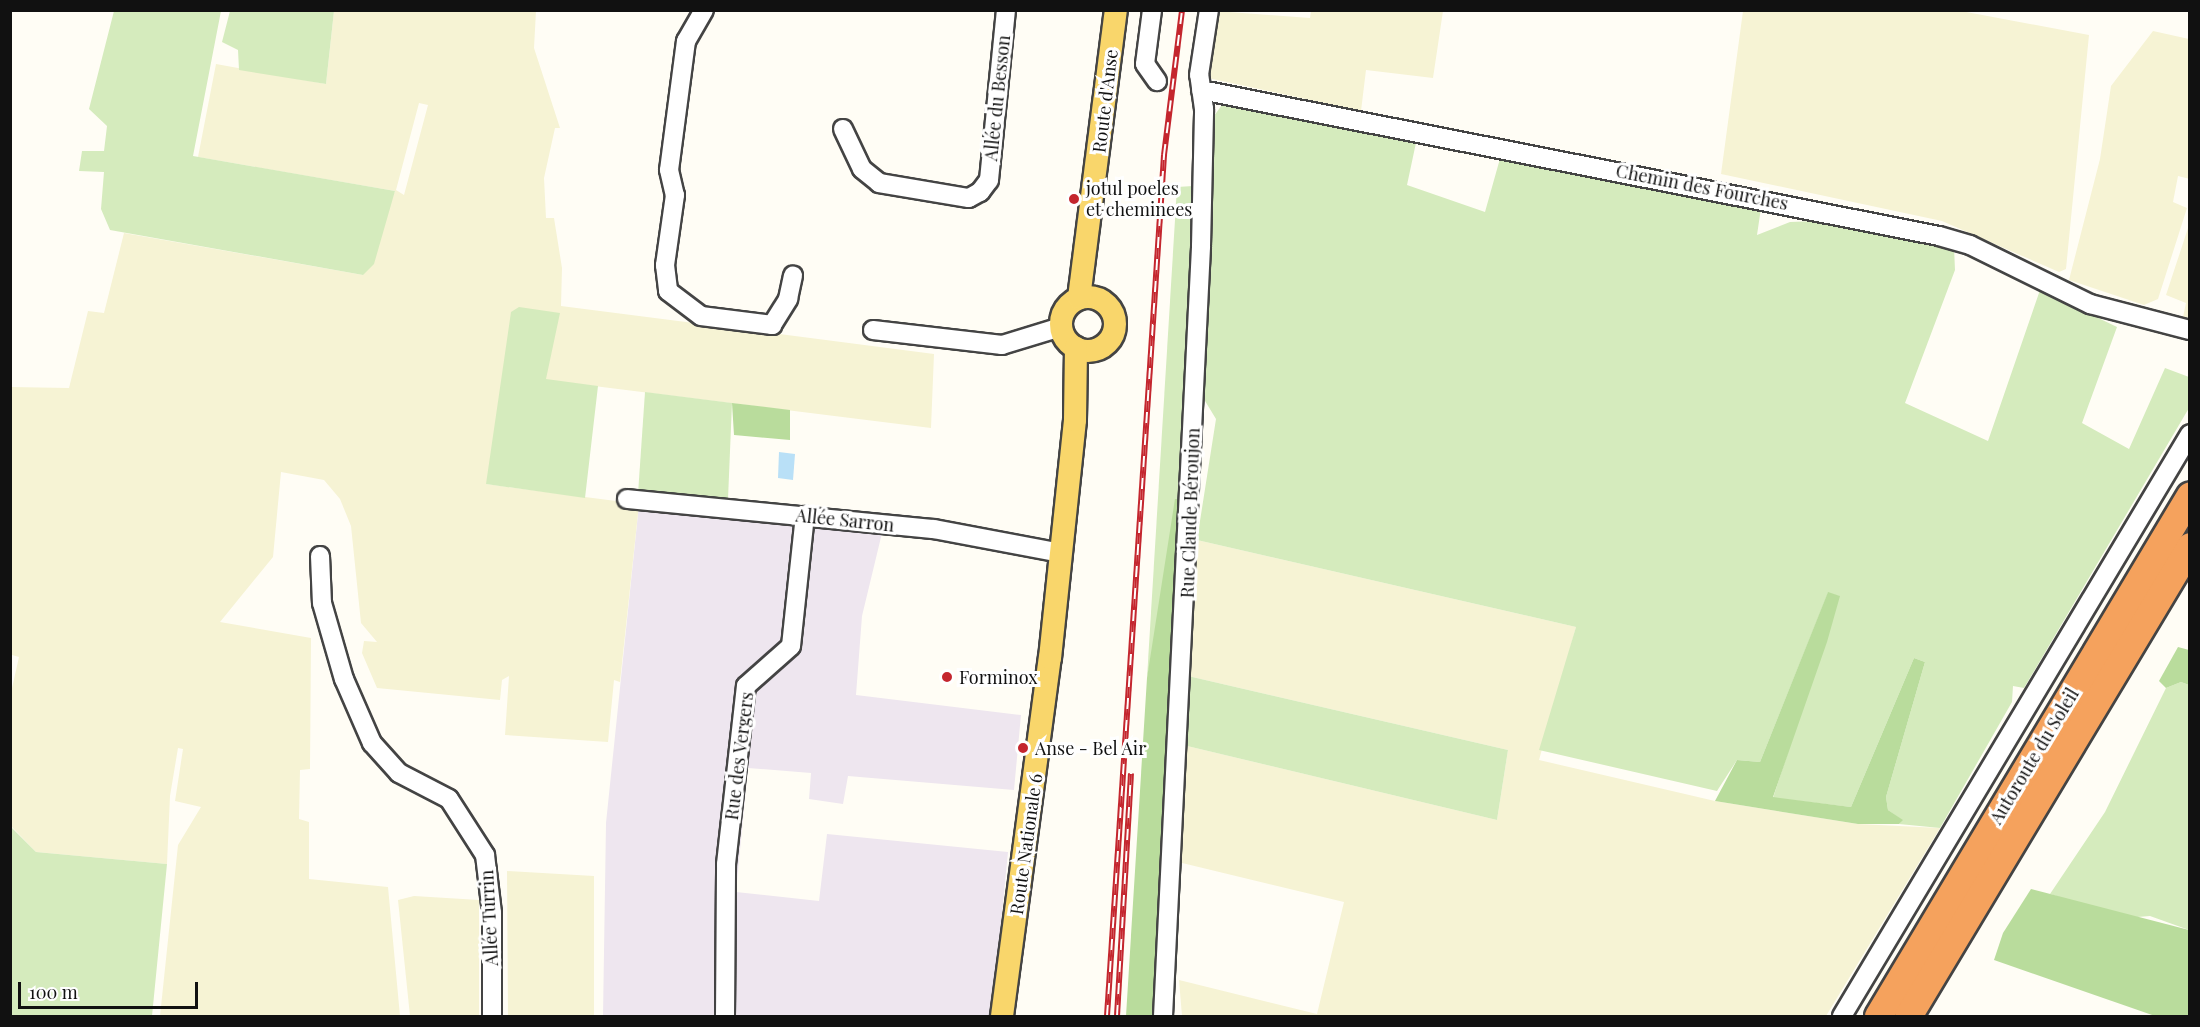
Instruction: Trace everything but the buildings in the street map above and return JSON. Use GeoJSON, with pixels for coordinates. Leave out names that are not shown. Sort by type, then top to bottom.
{"type":"FeatureCollection","features":[{"type":"Feature","properties":{"kind":"highway","name":"Autoroute du Soleil"},"geometry":{"type":"LineString","coordinates":[[1878,1017],[2190,495]]}},
{"type":"Feature","properties":{"kind":"highway","name":"Autoroute du Soleil"},"geometry":{"type":"LineString","coordinates":[[1908,1017],[2190,546]]}},
{"type":"Feature","properties":{"kind":"main road","name":"Route d'Anse"},"geometry":{"type":"LineString","coordinates":[[1086,298],[1125,10]]}},
{"type":"Feature","properties":{"kind":"main road","name":"Route d'Anse"},"geometry":{"type":"LineString","coordinates":[[1086,298],[1114,11]]}},
{"type":"Feature","properties":{"kind":"main road"},"geometry":{"type":"LineString","coordinates":[[1086,298],[1110,307],[1115,325],[1108,342],[1084,349],[1061,327],[1065,309],[1086,298]]}},
{"type":"Feature","properties":{"kind":"main road","name":"Route Nationale 6"},"geometry":{"type":"LineString","coordinates":[[1002,1017],[1023,873],[1084,349]]}},
{"type":"Feature","properties":{"kind":"main road"},"geometry":{"type":"LineString","coordinates":[[1012,1017],[1023,873]]}},
{"type":"Feature","properties":{"kind":"street"},"geometry":{"type":"LineString","coordinates":[[704,10],[686,40],[669,170],[675,195],[664,265],[668,291],[701,316],[772,325],[788,299],[792,276]]}},
{"type":"Feature","properties":{"kind":"street","name":"Allée du Besson"},"geometry":{"type":"LineString","coordinates":[[843,129],[862,169],[879,183],[969,198],[980,192],[989,180],[1006,10]]}},
{"type":"Feature","properties":{"kind":"street"},"geometry":{"type":"LineString","coordinates":[[1152,10],[1145,63],[1157,81]]}},
{"type":"Feature","properties":{"kind":"street","name":"Rue Claude Béroujon"},"geometry":{"type":"LineString","coordinates":[[1164,1017],[1186,597],[1201,90],[1209,10]]}},
{"type":"Feature","properties":{"kind":"street","name":"Chemin des Fourches"},"geometry":{"type":"LineString","coordinates":[[1201,90],[1939,236],[1970,245],[2090,304],[2190,330]]}},
{"type":"Feature","properties":{"kind":"street"},"geometry":{"type":"LineString","coordinates":[[873,330],[1002,345],[1061,327]]}},
{"type":"Feature","properties":{"kind":"street"},"geometry":{"type":"LineString","coordinates":[[1842,1017],[2190,434]]}},
{"type":"Feature","properties":{"kind":"street","name":"Allée Sarron"},"geometry":{"type":"LineString","coordinates":[[627,499],[934,529],[1061,553]]}},
{"type":"Feature","properties":{"kind":"street","name":"Rue des Vergers"},"geometry":{"type":"LineString","coordinates":[[725,1017],[726,864],[746,686],[791,646],[805,516]]}},
{"type":"Feature","properties":{"kind":"street","name":"Allée Turrin"},"geometry":{"type":"LineString","coordinates":[[320,556],[328,625],[344,679],[372,743],[399,773],[449,800],[485,855],[492,913],[492,1017]]}},
{"type":"Feature","properties":{"kind":"shaded area"},"geometry":{"type":"Polygon","coordinates":[[[334,11],[536,11],[534,48],[560,128],[555,128],[544,178],[546,218],[554,218],[562,268],[561,306],[934,354],[931,428],[546,380],[486,484],[639,504],[620,682],[614,680],[608,742],[505,735],[509,676],[502,680],[500,700],[377,688],[362,653],[364,641],[377,642],[361,623],[351,526],[340,499],[324,480],[281,472],[273,557],[220,622],[311,638],[310,769],[300,770],[299,819],[309,822],[309,879],[388,887],[400,1016],[160,1016],[178,845],[201,807],[175,801],[183,749],[178,748],[170,796],[167,864],[36,852],[11,826],[10,697],[19,657],[12,655],[11,661],[11,387],[69,388],[88,311],[104,313],[124,233],[363,275],[395,191],[198,157],[216,64],[326,84],[334,11]],[[419,103],[396,190],[404,195],[428,105],[419,103]]]}},
{"type":"Feature","properties":{"kind":"shaded area"},"geometry":{"type":"Polygon","coordinates":[[[1216,11],[1310,18],[1311,11],[1443,11],[1433,78],[1366,70],[1361,111],[1208,78],[1216,11]]]}},
{"type":"Feature","properties":{"kind":"shaded area"},"geometry":{"type":"Polygon","coordinates":[[[1743,11],[1961,11],[2089,35],[2066,269],[2059,272],[1942,221],[1721,174],[1743,11]]]}},
{"type":"Feature","properties":{"kind":"shaded area"},"geometry":{"type":"Polygon","coordinates":[[[2153,31],[2189,39],[2190,179],[2178,176],[2173,202],[2187,208],[2158,299],[2144,305],[2069,280],[2100,159],[2111,86],[2153,31]]]}},
{"type":"Feature","properties":{"kind":"shaded area"},"geometry":{"type":"Polygon","coordinates":[[[2189,225],[2190,318],[2183,317],[2186,303],[2166,295],[2189,225]]]}},
{"type":"Feature","properties":{"kind":"shaded area"},"geometry":{"type":"Polygon","coordinates":[[[639,504],[882,533],[862,616],[856,695],[1021,715],[1014,790],[848,776],[843,804],[809,799],[811,773],[748,768],[736,892],[819,901],[827,834],[1008,852],[992,1016],[603,1016],[606,823],[639,504]]]}},
{"type":"Feature","properties":{"kind":"shaded area"},"geometry":{"type":"Polygon","coordinates":[[[1197,540],[1576,627],[1539,760],[1715,801],[1858,824],[1940,828],[1826,1016],[1182,1016],[1179,980],[1317,1014],[1344,902],[1178,862],[1183,745],[1497,820],[1508,750],[1188,676],[1197,540]]]}},
{"type":"Feature","properties":{"kind":"shaded area"},"geometry":{"type":"Polygon","coordinates":[[[507,871],[594,876],[594,1016],[508,1016],[507,871]]]}},
{"type":"Feature","properties":{"kind":"shaded area"},"geometry":{"type":"Polygon","coordinates":[[[414,896],[479,900],[479,1016],[410,1016],[398,900],[414,896]]]}},
{"type":"Feature","properties":{"kind":"green space"},"geometry":{"type":"Polygon","coordinates":[[[114,11],[221,11],[193,156],[395,191],[374,264],[363,275],[110,230],[101,209],[104,172],[79,171],[82,151],[104,151],[107,126],[89,109],[114,11]]]}},
{"type":"Feature","properties":{"kind":"green space"},"geometry":{"type":"Polygon","coordinates":[[[230,11],[334,11],[326,84],[239,70],[238,50],[222,42],[230,11]]]}},
{"type":"Feature","properties":{"kind":"green space"},"geometry":{"type":"Polygon","coordinates":[[[1224,102],[1417,138],[1407,185],[1485,212],[1501,155],[1761,208],[1757,235],[1790,222],[1817,221],[1954,247],[1955,270],[1905,403],[1988,441],[2040,290],[2117,327],[2082,423],[2129,449],[2165,368],[2189,377],[2189,408],[2024,688],[2013,686],[2012,702],[1940,828],[1899,824],[1902,820],[1888,810],[1886,797],[1925,662],[1914,658],[1851,807],[1773,798],[1839,596],[1828,593],[1760,762],[1737,760],[1717,791],[1539,750],[1576,627],[1197,540],[1216,419],[1199,391],[1214,116],[1224,102]]]}},
{"type":"Feature","properties":{"kind":"green space"},"geometry":{"type":"Polygon","coordinates":[[[1193,186],[1184,499],[1147,678],[1177,187],[1193,186]]]}},
{"type":"Feature","properties":{"kind":"green space"},"geometry":{"type":"Polygon","coordinates":[[[519,307],[560,313],[546,379],[598,386],[585,498],[486,484],[511,312],[519,307]]]}},
{"type":"Feature","properties":{"kind":"green space"},"geometry":{"type":"Polygon","coordinates":[[[645,392],[732,403],[728,499],[638,494],[645,392]]]}},
{"type":"Feature","properties":{"kind":"green space"},"geometry":{"type":"Polygon","coordinates":[[[732,403],[790,410],[790,440],[734,435],[732,403]]]}},
{"type":"Feature","properties":{"kind":"green space"},"geometry":{"type":"Polygon","coordinates":[[[1175,499],[1184,499],[1160,1016],[1126,1016],[1147,678],[1175,499]]]}},
{"type":"Feature","properties":{"kind":"green space"},"geometry":{"type":"Polygon","coordinates":[[[1828,592],[1840,596],[1827,642],[1773,797],[1851,807],[1914,658],[1925,662],[1886,797],[1888,810],[1903,820],[1899,824],[1858,824],[1715,801],[1737,760],[1760,762],[1828,592]]]}},
{"type":"Feature","properties":{"kind":"green space"},"geometry":{"type":"Polygon","coordinates":[[[2178,647],[2189,650],[2189,685],[2181,682],[2166,688],[2159,681],[2178,647]]]}},
{"type":"Feature","properties":{"kind":"green space"},"geometry":{"type":"Polygon","coordinates":[[[1188,676],[1508,750],[1497,820],[1183,745],[1188,676]]]}},
{"type":"Feature","properties":{"kind":"green space"},"geometry":{"type":"Polygon","coordinates":[[[2181,682],[2189,685],[2189,930],[2150,916],[2125,918],[2050,894],[2105,812],[2166,688],[2181,682]]]}},
{"type":"Feature","properties":{"kind":"green space"},"geometry":{"type":"Polygon","coordinates":[[[10,826],[36,852],[167,864],[152,1016],[11,1016],[10,826]]]}},
{"type":"Feature","properties":{"kind":"green space"},"geometry":{"type":"Polygon","coordinates":[[[2031,889],[2189,930],[2189,1016],[2155,1016],[1994,960],[2003,933],[2031,889]]]}},
{"type":"Feature","properties":{"kind":"water"},"geometry":{"type":"Polygon","coordinates":[[[779,452],[795,454],[793,480],[778,478],[779,452]]]}},
{"type":"Feature","properties":{"kind":"railway"},"geometry":{"type":"LineString","coordinates":[[1107,1016],[1164,155],[1182,10]]}},
{"type":"Feature","properties":{"kind":"railway"},"geometry":{"type":"LineString","coordinates":[[1117,1016],[1131,773]]}},
{"type":"Feature","properties":{"kind":"place","name":"jotul poeles et cheminees"},"geometry":{"type":"Point","coordinates":[1074,199]}},
{"type":"Feature","properties":{"kind":"place","name":"Forminox"},"geometry":{"type":"Point","coordinates":[947,677]}},
{"type":"Feature","properties":{"kind":"place","name":"Anse - Bel Air"},"geometry":{"type":"Point","coordinates":[1023,748]}}]}
